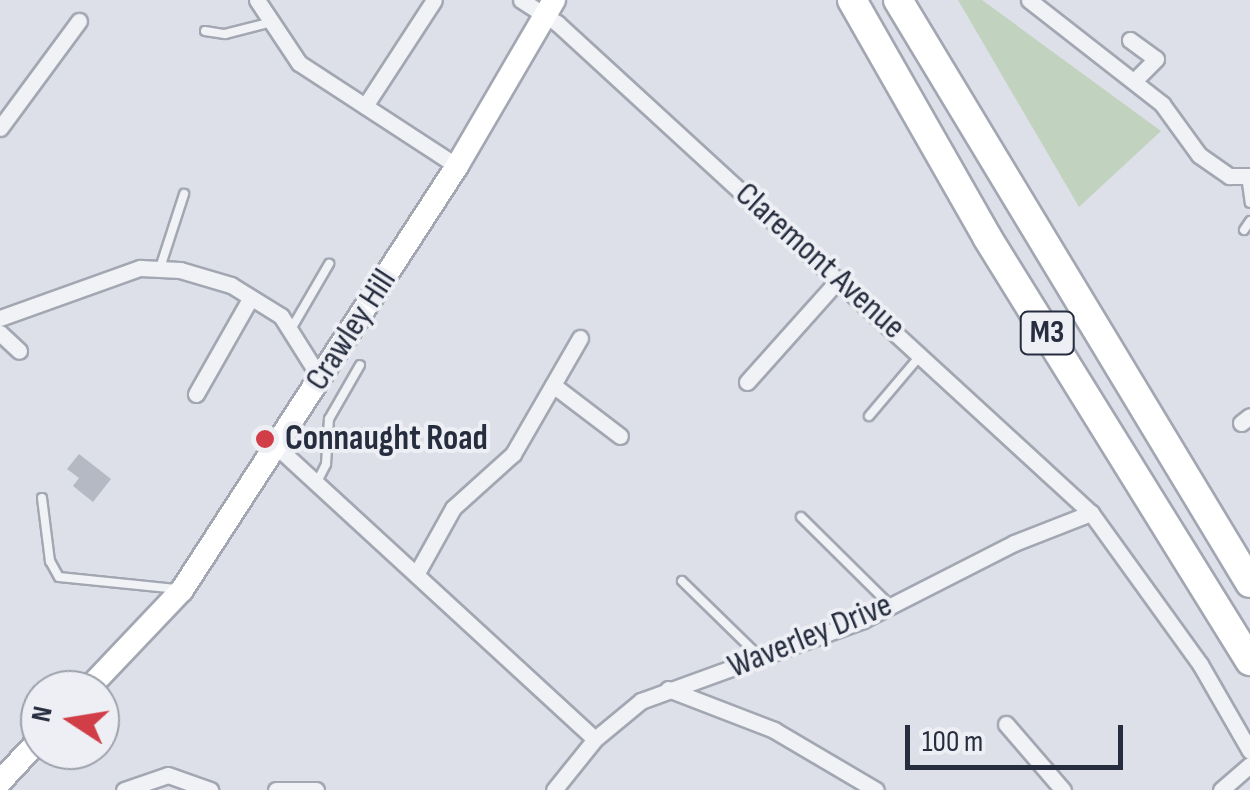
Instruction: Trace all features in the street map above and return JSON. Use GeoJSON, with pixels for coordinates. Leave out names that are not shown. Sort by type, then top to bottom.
{"type":"FeatureCollection","features":[{"type":"Feature","properties":{"kind":"highway","name":"M3"},"geometry":{"type":"LineString","coordinates":[[852,0],[987,237],[1250,661]]}},
{"type":"Feature","properties":{"kind":"highway","name":"M3"},"geometry":{"type":"LineString","coordinates":[[898,0],[1250,583]]}},
{"type":"Feature","properties":{"kind":"street"},"geometry":{"type":"LineString","coordinates":[[257,0],[268,24],[299,63],[457,166]]}},
{"type":"Feature","properties":{"kind":"street"},"geometry":{"type":"LineString","coordinates":[[364,106],[434,0]]}},
{"type":"Feature","properties":{"kind":"street","name":"Claremont Avenue"},"geometry":{"type":"LineString","coordinates":[[521,0],[549,8],[1091,512],[1200,664],[1250,751]]}},
{"type":"Feature","properties":{"kind":"street"},"geometry":{"type":"LineString","coordinates":[[1029,0],[1135,80],[1199,154],[1229,176],[1248,176]]}},
{"type":"Feature","properties":{"kind":"street","name":"Crawley Hill"},"geometry":{"type":"LineString","coordinates":[[106,670],[182,590],[457,166],[549,8]]}},
{"type":"Feature","properties":{"kind":"street"},"geometry":{"type":"LineString","coordinates":[[0,128],[79,21]]}},
{"type":"Feature","properties":{"kind":"street"},"geometry":{"type":"LineString","coordinates":[[1130,40],[1156,60],[1135,80]]}},
{"type":"Feature","properties":{"kind":"street"},"geometry":{"type":"LineString","coordinates":[[0,318],[140,268],[160,268],[232,285],[281,316],[320,378]]}},
{"type":"Feature","properties":{"kind":"street"},"geometry":{"type":"LineString","coordinates":[[746,382],[839,279]]}},
{"type":"Feature","properties":{"kind":"street"},"geometry":{"type":"LineString","coordinates":[[196,394],[250,299]]}},
{"type":"Feature","properties":{"kind":"street"},"geometry":{"type":"LineString","coordinates":[[0,333],[18,352]]}},
{"type":"Feature","properties":{"kind":"street"},"geometry":{"type":"LineString","coordinates":[[418,570],[452,508],[513,454],[580,338]]}},
{"type":"Feature","properties":{"kind":"street"},"geometry":{"type":"LineString","coordinates":[[553,386],[620,436]]}},
{"type":"Feature","properties":{"kind":"street"},"geometry":{"type":"LineString","coordinates":[[276,446],[418,570],[595,739]]}},
{"type":"Feature","properties":{"kind":"street","name":"Waverley Drive"},"geometry":{"type":"LineString","coordinates":[[554,790],[618,716],[668,689],[761,658],[891,606],[1091,512]]}},
{"type":"Feature","properties":{"kind":"street"},"geometry":{"type":"LineString","coordinates":[[668,689],[774,730],[876,790]]}},
{"type":"Feature","properties":{"kind":"street"},"geometry":{"type":"LineString","coordinates":[[1006,724],[1063,790]]}},
{"type":"Feature","properties":{"kind":"street"},"geometry":{"type":"LineString","coordinates":[[0,782],[20,761]]}},
{"type":"Feature","properties":{"kind":"street"},"geometry":{"type":"LineString","coordinates":[[1221,790],[1250,765]]}},
{"type":"Feature","properties":{"kind":"street"},"geometry":{"type":"LineString","coordinates":[[124,790],[168,776],[210,790]]}},
{"type":"Feature","properties":{"kind":"street"},"geometry":{"type":"LineString","coordinates":[[276,790],[316,790]]}},
{"type":"Feature","properties":{"kind":"lane"},"geometry":{"type":"LineString","coordinates":[[205,30],[225,34],[268,24]]}},
{"type":"Feature","properties":{"kind":"lane"},"geometry":{"type":"LineString","coordinates":[[1248,176],[1250,203]]}},
{"type":"Feature","properties":{"kind":"lane"},"geometry":{"type":"LineString","coordinates":[[160,268],[184,194]]}},
{"type":"Feature","properties":{"kind":"lane"},"geometry":{"type":"LineString","coordinates":[[1244,230],[1250,221]]}},
{"type":"Feature","properties":{"kind":"lane"},"geometry":{"type":"LineString","coordinates":[[290,331],[329,264]]}},
{"type":"Feature","properties":{"kind":"lane"},"geometry":{"type":"LineString","coordinates":[[869,416],[922,353]]}},
{"type":"Feature","properties":{"kind":"lane"},"geometry":{"type":"LineString","coordinates":[[316,482],[326,464],[329,419],[360,364]]}},
{"type":"Feature","properties":{"kind":"lane"},"geometry":{"type":"LineString","coordinates":[[42,498],[50,561],[59,578],[182,590]]}},
{"type":"Feature","properties":{"kind":"lane"},"geometry":{"type":"LineString","coordinates":[[801,517],[891,606]]}},
{"type":"Feature","properties":{"kind":"lane"},"geometry":{"type":"LineString","coordinates":[[682,581],[761,658]]}},
{"type":"Feature","properties":{"kind":"green space"},"geometry":{"type":"Polygon","coordinates":[[[958,0],[982,0],[1161,131],[1079,207],[958,0]]]}},
{"type":"Feature","properties":{"kind":"building"},"geometry":{"type":"Polygon","coordinates":[[[79,454],[111,479],[93,502],[73,486],[79,478],[67,469],[79,454]]]}},
{"type":"Feature","properties":{"kind":"place","name":"Connaught Road"},"geometry":{"type":"Point","coordinates":[265,439]}}]}
